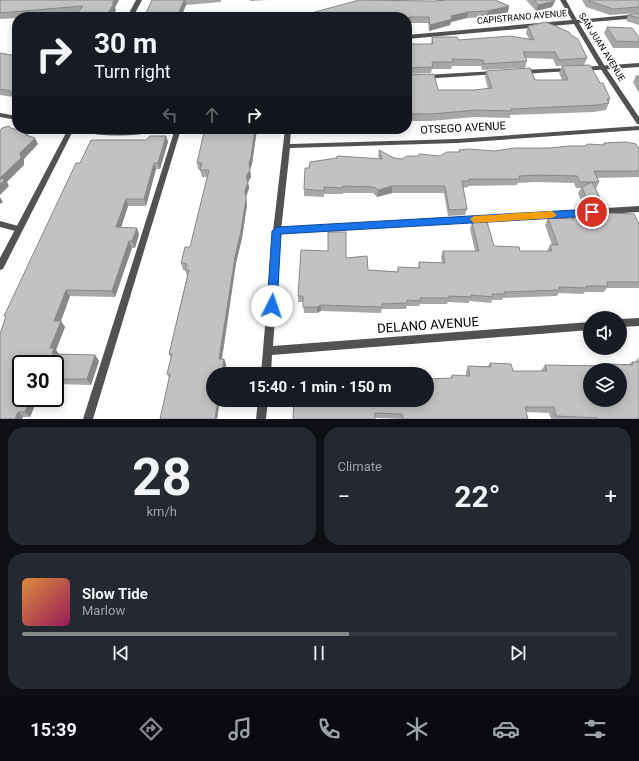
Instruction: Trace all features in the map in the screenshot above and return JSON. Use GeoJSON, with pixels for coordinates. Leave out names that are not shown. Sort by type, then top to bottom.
{"type":"FeatureCollection","features":[{"type":"Feature","properties":{"kind":"street"},"geometry":{"type":"LineString","coordinates":[[133,12],[140,0]]}},
{"type":"Feature","properties":{"kind":"street","name":"SAN JUAN AVENUE"},"geometry":{"type":"LineString","coordinates":[[563,0],[603,68],[639,122]]}},
{"type":"Feature","properties":{"kind":"street","name":"CAPISTRANO AVENUE"},"geometry":{"type":"LineString","coordinates":[[412,37],[639,16]]}},
{"type":"Feature","properties":{"kind":"street"},"geometry":{"type":"LineString","coordinates":[[0,115],[12,117]]}},
{"type":"Feature","properties":{"kind":"street","name":"OTSEGO AVENUE"},"geometry":{"type":"LineString","coordinates":[[288,146],[457,140],[639,128]]}},
{"type":"Feature","properties":{"kind":"street"},"geometry":{"type":"LineString","coordinates":[[0,266],[68,134]]}},
{"type":"Feature","properties":{"kind":"street"},"geometry":{"type":"LineString","coordinates":[[107,134],[133,134]]}},
{"type":"Feature","properties":{"kind":"street"},"geometry":{"type":"LineString","coordinates":[[267,367],[277,231],[288,146],[288,134]]}},
{"type":"Feature","properties":{"kind":"street"},"geometry":{"type":"LineString","coordinates":[[627,323],[639,322]]}},
{"type":"Feature","properties":{"kind":"street","name":"DELANO AVENUE"},"geometry":{"type":"LineString","coordinates":[[269,351],[583,327]]}},
{"type":"Feature","properties":{"kind":"street"},"geometry":{"type":"LineString","coordinates":[[261,419],[262,407]]}},
{"type":"Feature","properties":{"kind":"lane"},"geometry":{"type":"LineString","coordinates":[[511,72],[639,65]]}},
{"type":"Feature","properties":{"kind":"lane"},"geometry":{"type":"LineString","coordinates":[[412,78],[503,73]]}},
{"type":"Feature","properties":{"kind":"lane"},"geometry":{"type":"LineString","coordinates":[[88,419],[176,134]]}},
{"type":"Feature","properties":{"kind":"lane"},"geometry":{"type":"LineString","coordinates":[[277,231],[639,209]]}},
{"type":"Feature","properties":{"kind":"lane"},"geometry":{"type":"LineString","coordinates":[[0,224],[19,229]]}},
{"type":"Feature","properties":{"kind":"building"},"geometry":{"type":"Polygon","coordinates":[[[0,0],[114,0],[112,4],[114,4],[108,12],[78,12],[83,6],[0,13],[0,0]]]}},
{"type":"Feature","properties":{"kind":"building"},"geometry":{"type":"Polygon","coordinates":[[[152,0],[184,0],[179,12],[146,12],[152,0]]]}},
{"type":"Feature","properties":{"kind":"building"},"geometry":{"type":"Polygon","coordinates":[[[359,0],[495,0],[509,6],[488,11],[468,12],[451,16],[452,19],[430,25],[429,17],[412,17],[412,12],[315,12],[359,0]]]}},
{"type":"Feature","properties":{"kind":"building"},"geometry":{"type":"Polygon","coordinates":[[[534,0],[554,0],[555,1],[538,5],[534,0]]]}},
{"type":"Feature","properties":{"kind":"building"},"geometry":{"type":"Polygon","coordinates":[[[588,0],[639,0],[639,7],[613,9],[588,0]]]}},
{"type":"Feature","properties":{"kind":"building"},"geometry":{"type":"Polygon","coordinates":[[[639,13],[639,18],[628,15],[639,13]]]}},
{"type":"Feature","properties":{"kind":"building"},"geometry":{"type":"Polygon","coordinates":[[[546,22],[569,32],[578,39],[587,58],[559,60],[555,52],[523,52],[527,61],[484,64],[483,60],[452,59],[453,62],[432,62],[433,67],[412,68],[412,44],[433,44],[432,37],[457,37],[459,40],[510,36],[534,40],[528,26],[546,22]]]}},
{"type":"Feature","properties":{"kind":"building"},"geometry":{"type":"Polygon","coordinates":[[[607,27],[632,28],[639,37],[639,42],[616,41],[607,27]]]}},
{"type":"Feature","properties":{"kind":"building"},"geometry":{"type":"Polygon","coordinates":[[[0,53],[12,55],[12,94],[11,91],[0,89],[0,53]]]}},
{"type":"Feature","properties":{"kind":"building"},"geometry":{"type":"Polygon","coordinates":[[[590,65],[600,83],[603,83],[610,99],[607,99],[609,103],[597,105],[511,109],[512,111],[476,110],[432,114],[412,114],[412,75],[434,74],[438,90],[474,90],[492,88],[486,71],[530,68],[535,80],[568,80],[562,66],[590,65]]]}},
{"type":"Feature","properties":{"kind":"building"},"geometry":{"type":"Polygon","coordinates":[[[9,126],[12,128],[12,134],[28,134],[26,135],[35,138],[20,153],[21,158],[0,178],[0,130],[9,126]]]}},
{"type":"Feature","properties":{"kind":"building"},"geometry":{"type":"Polygon","coordinates":[[[204,134],[254,134],[249,163],[250,170],[246,177],[248,182],[245,191],[246,199],[241,231],[235,257],[219,359],[224,359],[223,367],[206,367],[206,407],[217,407],[215,419],[160,419],[170,374],[167,374],[172,354],[169,354],[189,270],[185,270],[187,264],[181,263],[185,247],[190,247],[209,170],[200,170],[202,163],[197,163],[204,134]]]}},
{"type":"Feature","properties":{"kind":"building"},"geometry":{"type":"Polygon","coordinates":[[[150,136],[166,136],[158,163],[154,163],[144,199],[126,199],[116,227],[137,228],[132,241],[129,241],[112,291],[66,290],[54,321],[61,321],[50,348],[54,348],[52,354],[95,355],[87,379],[64,379],[64,355],[12,355],[12,407],[27,407],[25,412],[18,412],[15,419],[0,419],[0,334],[6,316],[4,316],[76,163],[80,163],[91,140],[146,140],[150,136]]]}},
{"type":"Feature","properties":{"kind":"building"},"geometry":{"type":"Polygon","coordinates":[[[626,142],[636,144],[639,149],[639,171],[594,171],[599,182],[580,182],[577,176],[538,175],[519,176],[520,179],[469,179],[469,181],[462,181],[467,209],[449,210],[445,186],[392,186],[378,190],[374,187],[343,186],[343,188],[324,187],[324,191],[304,189],[305,168],[309,168],[310,162],[337,158],[337,156],[382,159],[379,150],[394,158],[402,159],[407,156],[419,156],[419,154],[440,156],[447,152],[460,152],[459,150],[469,149],[494,151],[515,148],[550,148],[585,146],[588,144],[604,145],[604,143],[626,142]]]}},
{"type":"Feature","properties":{"kind":"building"},"geometry":{"type":"Polygon","coordinates":[[[0,178],[5,180],[0,184],[0,178]]]}},
{"type":"Feature","properties":{"kind":"building"},"geometry":{"type":"Polygon","coordinates":[[[592,182],[601,200],[587,201],[582,187],[592,182]]]}},
{"type":"Feature","properties":{"kind":"building"},"geometry":{"type":"Polygon","coordinates":[[[605,209],[606,213],[634,214],[639,223],[639,282],[607,282],[608,286],[586,286],[587,288],[559,287],[560,290],[504,292],[505,294],[492,294],[493,297],[471,295],[471,297],[449,296],[449,298],[420,298],[420,301],[407,300],[407,303],[382,304],[382,307],[321,305],[317,307],[303,307],[303,296],[298,296],[301,250],[328,251],[328,232],[346,232],[346,258],[367,256],[368,270],[398,272],[398,267],[420,268],[419,262],[445,263],[443,251],[479,251],[472,222],[487,222],[494,246],[519,247],[520,251],[552,251],[550,245],[558,245],[548,218],[574,219],[572,216],[586,216],[585,214],[593,215],[591,210],[605,209]]]}},
{"type":"Feature","properties":{"kind":"building"},"geometry":{"type":"Polygon","coordinates":[[[632,362],[639,362],[639,419],[598,419],[556,416],[554,407],[525,407],[528,419],[403,419],[402,414],[375,413],[375,419],[293,419],[294,407],[434,407],[434,379],[452,378],[452,375],[470,376],[468,366],[491,367],[490,363],[511,364],[513,371],[547,371],[545,365],[583,366],[583,407],[627,407],[627,365],[633,365],[632,362]]]}},
{"type":"Feature","properties":{"kind":"slow traffic"},"geometry":{"type":"LineString","coordinates":[[474,219],[552,215]]}},
{"type":"Feature","properties":{"kind":"route"},"geometry":{"type":"LineString","coordinates":[[272,306],[277,231],[592,212]]}}]}
